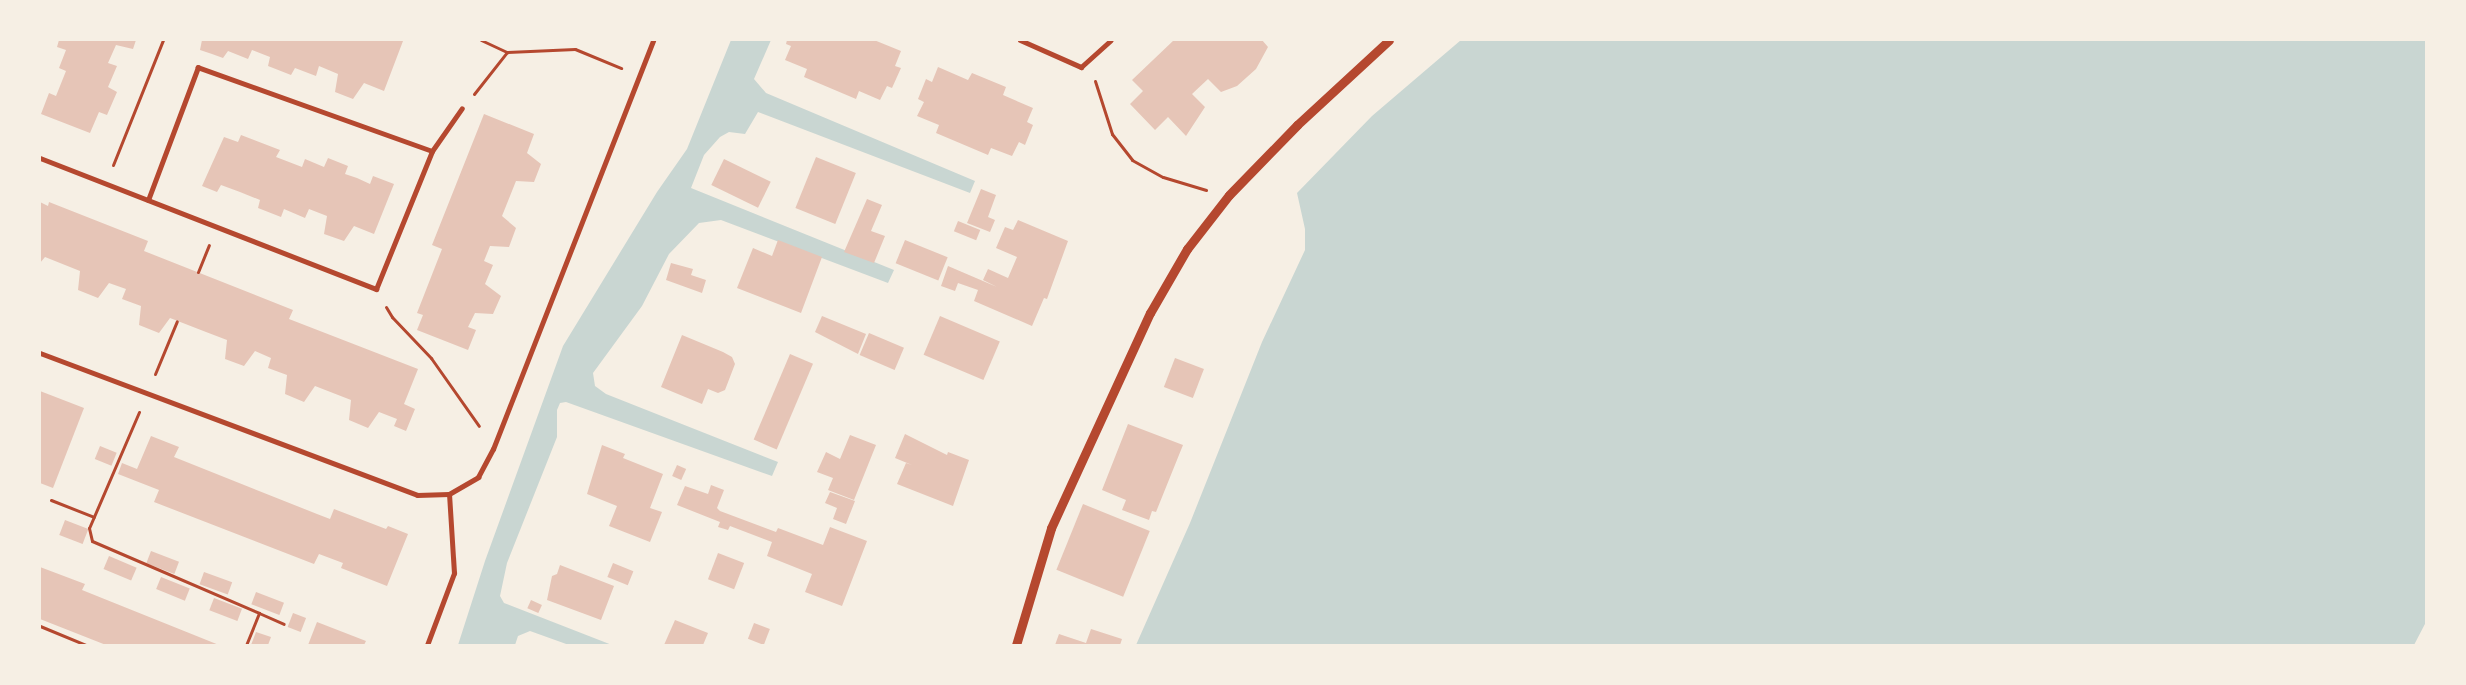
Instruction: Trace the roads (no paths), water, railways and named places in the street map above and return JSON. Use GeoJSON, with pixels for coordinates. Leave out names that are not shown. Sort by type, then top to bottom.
{"type":"FeatureCollection","features":[{"type":"Feature","properties":{"kind":"street"},"geometry":{"type":"LineString","coordinates":[[40,353],[146,395],[417,494],[449,494],[478,477],[493,448],[653,40]]}},
{"type":"Feature","properties":{"kind":"street"},"geometry":{"type":"LineString","coordinates":[[1020,40],[1081,67],[1111,40]]}},
{"type":"Feature","properties":{"kind":"street"},"geometry":{"type":"LineString","coordinates":[[1016,645],[1051,528],[1150,313],[1187,249],[1229,195],[1297,125],[1389,40]]}},
{"type":"Feature","properties":{"kind":"street"},"geometry":{"type":"LineString","coordinates":[[148,200],[198,67],[432,151]]}},
{"type":"Feature","properties":{"kind":"street"},"geometry":{"type":"LineString","coordinates":[[40,158],[107,182],[148,200],[376,289],[432,151],[462,108]]}},
{"type":"Feature","properties":{"kind":"street"},"geometry":{"type":"LineString","coordinates":[[427,645],[454,573],[449,494]]}}]}
